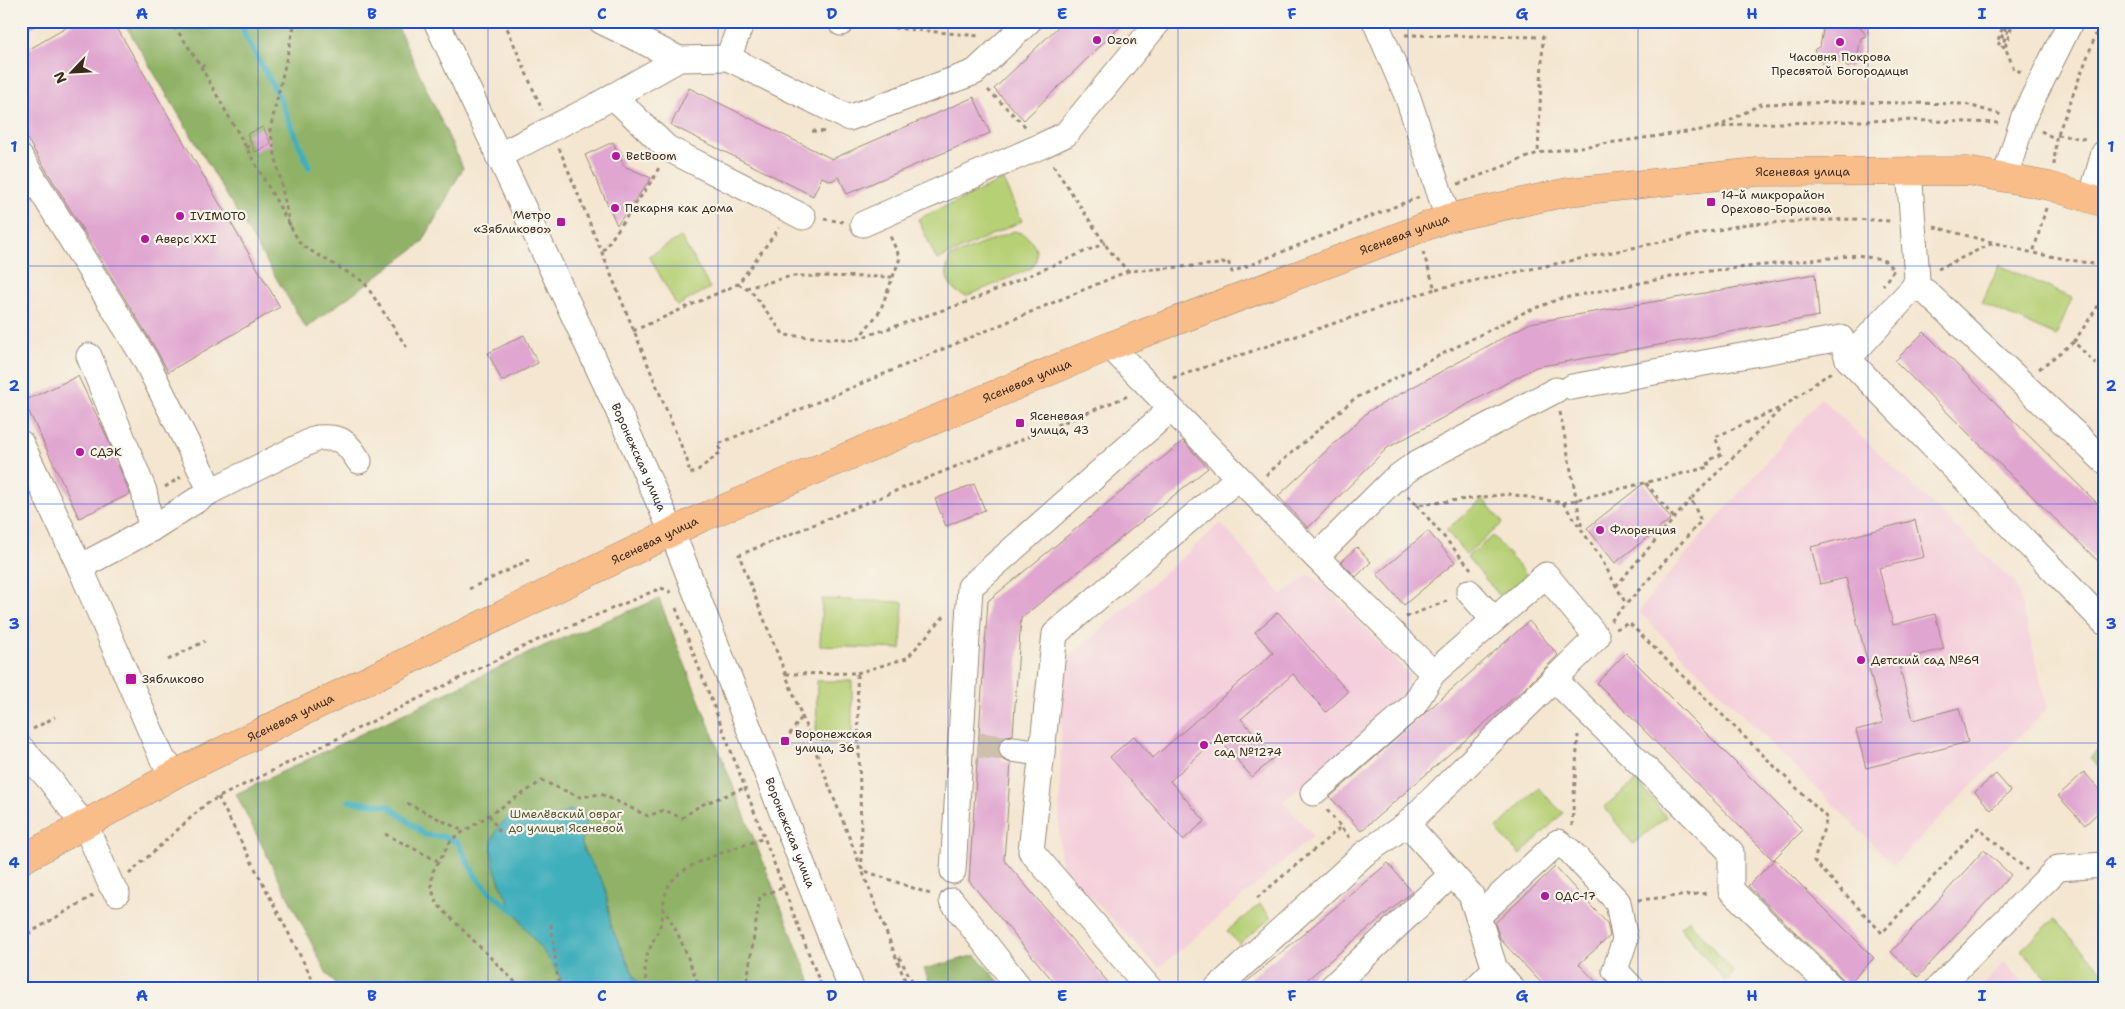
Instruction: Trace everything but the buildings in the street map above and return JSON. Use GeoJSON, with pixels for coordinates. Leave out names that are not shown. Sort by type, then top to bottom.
{"type":"FeatureCollection","features":[{"type":"Feature","properties":{"kind":"main road","name":"Ясеневая улица"},"geometry":{"type":"LineString","coordinates":[[26,851],[85,824],[177,773],[672,532],[1110,346],[1448,218],[1568,192],[1756,172],[1967,171],[2052,187],[2097,201]]}},
{"type":"Feature","properties":{"kind":"street","name":"Воронежская улица"},"geometry":{"type":"LineString","coordinates":[[436,21],[612,398],[672,532],[850,988]]}},
{"type":"Feature","properties":{"kind":"street"},"geometry":{"type":"LineString","coordinates":[[601,21],[679,59],[728,58],[849,118],[974,72],[1029,21]]}},
{"type":"Feature","properties":{"kind":"street"},"geometry":{"type":"LineString","coordinates":[[728,58],[742,21]]}},
{"type":"Feature","properties":{"kind":"street"},"geometry":{"type":"LineString","coordinates":[[872,220],[1066,134],[1159,21]]}},
{"type":"Feature","properties":{"kind":"street"},"geometry":{"type":"LineString","coordinates":[[2005,177],[2022,121],[2071,21]]}},
{"type":"Feature","properties":{"kind":"street"},"geometry":{"type":"LineString","coordinates":[[1378,28],[1408,98],[1448,218]]}},
{"type":"Feature","properties":{"kind":"street"},"geometry":{"type":"LineString","coordinates":[[498,156],[679,59]]}},
{"type":"Feature","properties":{"kind":"street"},"geometry":{"type":"LineString","coordinates":[[613,96],[667,148],[803,217]]}},
{"type":"Feature","properties":{"kind":"street"},"geometry":{"type":"LineString","coordinates":[[2097,201],[2099,146]]}},
{"type":"Feature","properties":{"kind":"street"},"geometry":{"type":"LineString","coordinates":[[21,158],[145,359],[211,491]]}},
{"type":"Feature","properties":{"kind":"street"},"geometry":{"type":"LineString","coordinates":[[1848,359],[1916,283],[1908,170]]}},
{"type":"Feature","properties":{"kind":"street"},"geometry":{"type":"LineString","coordinates":[[1916,283],[2104,461]]}},
{"type":"Feature","properties":{"kind":"street"},"geometry":{"type":"LineString","coordinates":[[1316,557],[1392,481],[1417,463],[1564,389],[1841,338],[1848,359],[2104,622]]}},
{"type":"Feature","properties":{"kind":"street"},"geometry":{"type":"LineString","coordinates":[[1110,346],[1316,557],[1433,673]]}},
{"type":"Feature","properties":{"kind":"street"},"geometry":{"type":"LineString","coordinates":[[89,356],[145,498],[151,529]]}},
{"type":"Feature","properties":{"kind":"street"},"geometry":{"type":"LineString","coordinates":[[953,871],[969,744],[970,587],[1171,409]]}},
{"type":"Feature","properties":{"kind":"street"},"geometry":{"type":"LineString","coordinates":[[80,567],[151,529],[211,491],[317,438],[336,438],[349,446],[355,463]]}},
{"type":"Feature","properties":{"kind":"street"},"geometry":{"type":"LineString","coordinates":[[21,443],[80,567],[162,760],[177,773]]}},
{"type":"Feature","properties":{"kind":"street"},"geometry":{"type":"LineString","coordinates":[[1149,988],[1031,851],[1055,634],[1244,484]]}},
{"type":"Feature","properties":{"kind":"street"},"geometry":{"type":"LineString","coordinates":[[1218,988],[1364,854],[1407,824],[1597,637],[1546,575],[1433,673],[1414,705],[1313,793]]}},
{"type":"Feature","properties":{"kind":"street"},"geometry":{"type":"LineString","coordinates":[[1472,582],[1494,620]]}},
{"type":"Feature","properties":{"kind":"street"},"geometry":{"type":"LineString","coordinates":[[1554,679],[1731,852],[1731,890],[1832,988]]}},
{"type":"Feature","properties":{"kind":"street"},"geometry":{"type":"LineString","coordinates":[[25,739],[50,780],[72,811],[85,824],[114,889]]}},
{"type":"Feature","properties":{"kind":"street"},"geometry":{"type":"LineString","coordinates":[[1012,749],[1042,752]]}},
{"type":"Feature","properties":{"kind":"street"},"geometry":{"type":"LineString","coordinates":[[1407,824],[1471,895],[1495,969],[1512,988]]}},
{"type":"Feature","properties":{"kind":"street"},"geometry":{"type":"LineString","coordinates":[[1478,916],[1558,842],[1570,851],[1618,902],[1625,940],[1615,970],[1632,988]]}},
{"type":"Feature","properties":{"kind":"street"},"geometry":{"type":"LineString","coordinates":[[1938,988],[2058,868],[2104,865]]}},
{"type":"Feature","properties":{"kind":"street"},"geometry":{"type":"LineString","coordinates":[[1331,988],[1452,874]]}},
{"type":"Feature","properties":{"kind":"street"},"geometry":{"type":"LineString","coordinates":[[952,901],[1020,988]]}},
{"type":"Feature","properties":{"kind":"street"},"geometry":{"type":"LineString","coordinates":[[1476,988],[1495,969]]}},
{"type":"Feature","properties":{"kind":"path"},"geometry":{"type":"LineString","coordinates":[[168,21],[182,37],[201,67],[301,245],[364,282],[407,348]]}},
{"type":"Feature","properties":{"kind":"path"},"geometry":{"type":"LineString","coordinates":[[291,229],[270,130],[294,26],[292,21]]}},
{"type":"Feature","properties":{"kind":"path"},"geometry":{"type":"LineString","coordinates":[[504,21],[688,460],[690,474],[721,452],[718,444],[1128,271],[1220,264],[1228,261],[1232,272],[1403,202],[1439,191],[1538,153],[1744,124],[1900,120],[2003,123],[2022,121]]}},
{"type":"Feature","properties":{"kind":"path"},"geometry":{"type":"LineString","coordinates":[[1240,28],[1309,21]]}},
{"type":"Feature","properties":{"kind":"path"},"geometry":{"type":"LineString","coordinates":[[2005,21],[1996,43],[1999,44],[2008,24],[2010,25],[2002,46],[2005,47],[2014,69],[2041,82]]}},
{"type":"Feature","properties":{"kind":"path"},"geometry":{"type":"LineString","coordinates":[[2005,47],[2013,22],[2011,21]]}},
{"type":"Feature","properties":{"kind":"path"},"geometry":{"type":"LineString","coordinates":[[841,22],[1010,38]]}},
{"type":"Feature","properties":{"kind":"path"},"geometry":{"type":"LineString","coordinates":[[1378,28],[1543,37],[1538,153]]}},
{"type":"Feature","properties":{"kind":"path"},"geometry":{"type":"LineString","coordinates":[[201,67],[208,63]]}},
{"type":"Feature","properties":{"kind":"path"},"geometry":{"type":"LineString","coordinates":[[987,88],[1025,124]]}},
{"type":"Feature","properties":{"kind":"path"},"geometry":{"type":"LineString","coordinates":[[1714,129],[1761,104],[1849,102],[1965,104],[2022,121],[2057,137],[2099,146]]}},
{"type":"Feature","properties":{"kind":"path"},"geometry":{"type":"LineString","coordinates":[[246,148],[252,145]]}},
{"type":"Feature","properties":{"kind":"path"},"geometry":{"type":"LineString","coordinates":[[1041,146],[1105,243],[1128,271]]}},
{"type":"Feature","properties":{"kind":"path"},"geometry":{"type":"LineString","coordinates":[[602,251],[655,176],[667,148]]}},
{"type":"Feature","properties":{"kind":"path"},"geometry":{"type":"LineString","coordinates":[[1403,202],[1416,230],[1435,289]]}},
{"type":"Feature","properties":{"kind":"path"},"geometry":{"type":"LineString","coordinates":[[803,217],[872,220],[900,258],[880,311],[856,340]]}},
{"type":"Feature","properties":{"kind":"path"},"geometry":{"type":"LineString","coordinates":[[908,988],[894,948],[739,555],[1150,386],[1435,289],[1746,224],[1854,220],[1913,222],[2033,253]]}},
{"type":"Feature","properties":{"kind":"path"},"geometry":{"type":"LineString","coordinates":[[633,331],[738,284],[773,237]]}},
{"type":"Feature","properties":{"kind":"path"},"geometry":{"type":"LineString","coordinates":[[738,284],[752,292],[784,335],[856,340],[970,301],[1105,243]]}},
{"type":"Feature","properties":{"kind":"path"},"geometry":{"type":"LineString","coordinates":[[1916,283],[1994,243]]}},
{"type":"Feature","properties":{"kind":"path"},"geometry":{"type":"LineString","coordinates":[[1244,484],[1354,399],[1523,313],[1559,299],[1691,273],[1858,255],[1884,262],[1894,270],[1883,285]]}},
{"type":"Feature","properties":{"kind":"path"},"geometry":{"type":"LineString","coordinates":[[746,288],[792,276],[892,277]]}},
{"type":"Feature","properties":{"kind":"path"},"geometry":{"type":"LineString","coordinates":[[2022,382],[2074,342],[2104,297]]}},
{"type":"Feature","properties":{"kind":"path"},"geometry":{"type":"LineString","coordinates":[[2074,342],[2104,372]]}},
{"type":"Feature","properties":{"kind":"path"},"geometry":{"type":"LineString","coordinates":[[1616,586],[1691,499],[1783,407],[1848,359]]}},
{"type":"Feature","properties":{"kind":"path"},"geometry":{"type":"LineString","coordinates":[[1564,389],[1582,530]]}},
{"type":"Feature","properties":{"kind":"path"},"geometry":{"type":"LineString","coordinates":[[1417,505],[1509,494],[1563,503],[1709,467],[1708,461],[1722,454],[1715,437],[1783,407]]}},
{"type":"Feature","properties":{"kind":"path"},"geometry":{"type":"LineString","coordinates":[[145,498],[199,467]]}},
{"type":"Feature","properties":{"kind":"path"},"geometry":{"type":"LineString","coordinates":[[1385,626],[1472,582],[1417,505],[1392,481]]}},
{"type":"Feature","properties":{"kind":"path"},"geometry":{"type":"LineString","coordinates":[[1646,483],[1674,518]]}},
{"type":"Feature","properties":{"kind":"path"},"geometry":{"type":"LineString","coordinates":[[1597,637],[1701,521],[1691,499]]}},
{"type":"Feature","properties":{"kind":"path"},"geometry":{"type":"LineString","coordinates":[[1563,503],[1599,554],[1626,604]]}},
{"type":"Feature","properties":{"kind":"path"},"geometry":{"type":"LineString","coordinates":[[469,589],[529,560]]}},
{"type":"Feature","properties":{"kind":"path"},"geometry":{"type":"LineString","coordinates":[[786,674],[857,673],[908,658],[970,587]]}},
{"type":"Feature","properties":{"kind":"path"},"geometry":{"type":"LineString","coordinates":[[21,938],[114,889],[206,803],[533,642],[661,588],[669,591],[822,988]]}},
{"type":"Feature","properties":{"kind":"path"},"geometry":{"type":"LineString","coordinates":[[1597,637],[1629,623],[1827,818],[1814,861],[1882,933],[1978,828],[2043,884]]}},
{"type":"Feature","properties":{"kind":"path"},"geometry":{"type":"LineString","coordinates":[[168,660],[204,641]]}},
{"type":"Feature","properties":{"kind":"path"},"geometry":{"type":"LineString","coordinates":[[857,673],[862,870]]}},
{"type":"Feature","properties":{"kind":"path"},"geometry":{"type":"LineString","coordinates":[[1570,851],[1580,703]]}},
{"type":"Feature","properties":{"kind":"path"},"geometry":{"type":"LineString","coordinates":[[785,741],[802,716]]}},
{"type":"Feature","properties":{"kind":"path"},"geometry":{"type":"LineString","coordinates":[[25,739],[55,717]]}},
{"type":"Feature","properties":{"kind":"path"},"geometry":{"type":"LineString","coordinates":[[521,988],[437,904],[431,887],[433,871],[452,839],[542,781],[580,797],[601,794],[648,816],[664,810],[682,818],[699,806],[744,788]]}},
{"type":"Feature","properties":{"kind":"path"},"geometry":{"type":"LineString","coordinates":[[1313,793],[1364,854]]}},
{"type":"Feature","properties":{"kind":"path"},"geometry":{"type":"LineString","coordinates":[[218,797],[317,988]]}},
{"type":"Feature","properties":{"kind":"path"},"geometry":{"type":"LineString","coordinates":[[407,803],[463,831]]}},
{"type":"Feature","properties":{"kind":"path"},"geometry":{"type":"LineString","coordinates":[[489,815],[500,833]]}},
{"type":"Feature","properties":{"kind":"path"},"geometry":{"type":"LineString","coordinates":[[1257,898],[1341,827]]}},
{"type":"Feature","properties":{"kind":"path"},"geometry":{"type":"LineString","coordinates":[[385,834],[438,861]]}},
{"type":"Feature","properties":{"kind":"path"},"geometry":{"type":"LineString","coordinates":[[648,988],[644,971],[646,952],[661,924],[662,907],[668,886],[674,878],[687,867],[764,838]]}},
{"type":"Feature","properties":{"kind":"path"},"geometry":{"type":"LineString","coordinates":[[862,870],[952,901]]}},
{"type":"Feature","properties":{"kind":"path"},"geometry":{"type":"LineString","coordinates":[[746,988],[760,896],[782,888]]}},
{"type":"Feature","properties":{"kind":"path"},"geometry":{"type":"LineString","coordinates":[[1618,902],[1731,890]]}},
{"type":"Feature","properties":{"kind":"path"},"geometry":{"type":"LineString","coordinates":[[662,907],[684,944],[700,988]]}},
{"type":"Feature","properties":{"kind":"path"},"geometry":{"type":"LineString","coordinates":[[551,924],[559,988]]}},
{"type":"Feature","properties":{"kind":"path"},"geometry":{"type":"LineString","coordinates":[[894,948],[916,988]]}},
{"type":"Feature","properties":{"kind":"shaded area","name":"Детский сад №69"},"geometry":{"type":"Polygon","coordinates":[[[1821,398],[2016,584],[2048,708],[1894,865],[1639,612],[1647,600],[1821,398]]]}},
{"type":"Feature","properties":{"kind":"shaded area","name":"Детский сад №1274"},"geometry":{"type":"Polygon","coordinates":[[[1221,523],[1282,595],[1309,574],[1331,592],[1409,675],[1401,699],[1283,801],[1313,836],[1159,968],[1061,866],[1059,832],[1063,663],[1221,523]]]}},
{"type":"Feature","properties":{"kind":"shaded area"},"geometry":{"type":"Polygon","coordinates":[[[2004,962],[2029,988],[1981,988],[2004,962]]]}},
{"type":"Feature","properties":{"kind":"green space"},"geometry":{"type":"Polygon","coordinates":[[[21,21],[40,21],[21,34],[21,21]]]}},
{"type":"Feature","properties":{"kind":"green space"},"geometry":{"type":"Polygon","coordinates":[[[123,21],[395,21],[463,168],[422,243],[306,328],[123,21]]]}},
{"type":"Feature","properties":{"kind":"green space"},"geometry":{"type":"Polygon","coordinates":[[[1003,180],[1022,221],[937,260],[918,219],[1003,180]]]}},
{"type":"Feature","properties":{"kind":"green space"},"geometry":{"type":"Polygon","coordinates":[[[1014,231],[1026,236],[1034,245],[1036,256],[1032,268],[967,296],[960,294],[951,286],[947,275],[950,257],[1014,231]]]}},
{"type":"Feature","properties":{"kind":"green space"},"geometry":{"type":"Polygon","coordinates":[[[681,237],[710,288],[677,306],[649,256],[681,237]]]}},
{"type":"Feature","properties":{"kind":"green space"},"geometry":{"type":"Polygon","coordinates":[[[1999,265],[2072,298],[2056,336],[1982,303],[1999,265]]]}},
{"type":"Feature","properties":{"kind":"green space"},"geometry":{"type":"Polygon","coordinates":[[[1483,499],[1503,523],[1466,554],[1446,530],[1483,499]]]}},
{"type":"Feature","properties":{"kind":"green space"},"geometry":{"type":"Polygon","coordinates":[[[1493,536],[1530,579],[1504,601],[1467,557],[1493,536]]]}},
{"type":"Feature","properties":{"kind":"green space","name":"Шмелёвский овраг до улицы Ясеневой"},"geometry":{"type":"Polygon","coordinates":[[[659,599],[813,988],[640,988],[611,927],[605,886],[584,851],[581,841],[586,825],[583,812],[574,811],[544,819],[523,816],[518,918],[550,960],[565,988],[339,988],[327,974],[236,794],[546,645],[659,599]]]}},
{"type":"Feature","properties":{"kind":"green space"},"geometry":{"type":"Polygon","coordinates":[[[822,599],[903,602],[901,649],[820,646],[822,599]]]}},
{"type":"Feature","properties":{"kind":"green space"},"geometry":{"type":"Polygon","coordinates":[[[817,681],[852,681],[852,742],[816,742],[817,681]]]}},
{"type":"Feature","properties":{"kind":"green space"},"geometry":{"type":"Polygon","coordinates":[[[2104,741],[2104,770],[2090,759],[2104,741]]]}},
{"type":"Feature","properties":{"kind":"green space"},"geometry":{"type":"Polygon","coordinates":[[[1637,780],[1666,817],[1633,844],[1604,807],[1637,780]]]}},
{"type":"Feature","properties":{"kind":"green space"},"geometry":{"type":"Polygon","coordinates":[[[1538,788],[1563,813],[1520,855],[1496,829],[1538,788]]]}},
{"type":"Feature","properties":{"kind":"green space"},"geometry":{"type":"Polygon","coordinates":[[[1260,904],[1271,918],[1239,944],[1227,931],[1260,904]]]}},
{"type":"Feature","properties":{"kind":"green space"},"geometry":{"type":"Polygon","coordinates":[[[2054,919],[2104,973],[2104,985],[2101,988],[2056,988],[2021,950],[2054,919]]]}},
{"type":"Feature","properties":{"kind":"green space"},"geometry":{"type":"Polygon","coordinates":[[[1689,920],[1734,973],[1725,981],[1680,927],[1689,920]]]}},
{"type":"Feature","properties":{"kind":"green space"},"geometry":{"type":"Polygon","coordinates":[[[976,955],[1004,988],[932,988],[924,969],[976,955]]]}},
{"type":"Feature","properties":{"kind":"water"},"geometry":{"type":"Polygon","coordinates":[[[570,810],[583,812],[586,825],[581,841],[584,851],[605,886],[611,927],[640,988],[565,988],[549,960],[513,910],[498,879],[492,856],[493,838],[509,816],[542,820],[570,810]]]}},
{"type":"Feature","properties":{"kind":"waterway"},"geometry":{"type":"LineString","coordinates":[[244,21],[244,33],[278,95],[309,167]]}},
{"type":"Feature","properties":{"kind":"waterway"},"geometry":{"type":"LineString","coordinates":[[349,801],[389,806],[425,835],[444,837],[458,843],[476,877],[491,893],[515,912]]}},
{"type":"Feature","properties":{"kind":"tunnel"},"geometry":{"type":"LineString","coordinates":[[978,745],[1012,749]]}},
{"type":"Feature","properties":{"kind":"place","name":"Ozon"},"geometry":{"type":"Point","coordinates":[1097,40]}},
{"type":"Feature","properties":{"kind":"place","name":"Часовня Покрова Пресвятой Богородицы"},"geometry":{"type":"Point","coordinates":[1840,42]}},
{"type":"Feature","properties":{"kind":"place","name":"BetBoom"},"geometry":{"type":"Point","coordinates":[616,156]}},
{"type":"Feature","properties":{"kind":"place","name":"14-й микрорайон Орехово-Борисова"},"geometry":{"type":"Point","coordinates":[1711,202]}},
{"type":"Feature","properties":{"kind":"place","name":"Пекарня как дома"},"geometry":{"type":"Point","coordinates":[615,208]}},
{"type":"Feature","properties":{"kind":"place","name":"IVIMOTO"},"geometry":{"type":"Point","coordinates":[180,216]}},
{"type":"Feature","properties":{"kind":"place","name":"Метро «Зябликово»"},"geometry":{"type":"Point","coordinates":[561,222]}},
{"type":"Feature","properties":{"kind":"place","name":"Аверс XXI"},"geometry":{"type":"Point","coordinates":[145,239]}},
{"type":"Feature","properties":{"kind":"place","name":"Ясеневая улица, 43"},"geometry":{"type":"Point","coordinates":[1020,423]}},
{"type":"Feature","properties":{"kind":"place","name":"СДЭК"},"geometry":{"type":"Point","coordinates":[80,452]}},
{"type":"Feature","properties":{"kind":"place","name":"Флоренция"},"geometry":{"type":"Point","coordinates":[1600,530]}},
{"type":"Feature","properties":{"kind":"place","name":"Детский сад №69"},"geometry":{"type":"Point","coordinates":[1861,660]}},
{"type":"Feature","properties":{"kind":"place","name":"Зябликово"},"geometry":{"type":"Point","coordinates":[131,679]}},
{"type":"Feature","properties":{"kind":"place","name":"Воронежская улица, 36"},"geometry":{"type":"Point","coordinates":[785,741]}},
{"type":"Feature","properties":{"kind":"place","name":"Детский сад №1274"},"geometry":{"type":"Point","coordinates":[1204,745]}},
{"type":"Feature","properties":{"kind":"place","name":"ОДС-17"},"geometry":{"type":"Point","coordinates":[1545,896]}}]}
